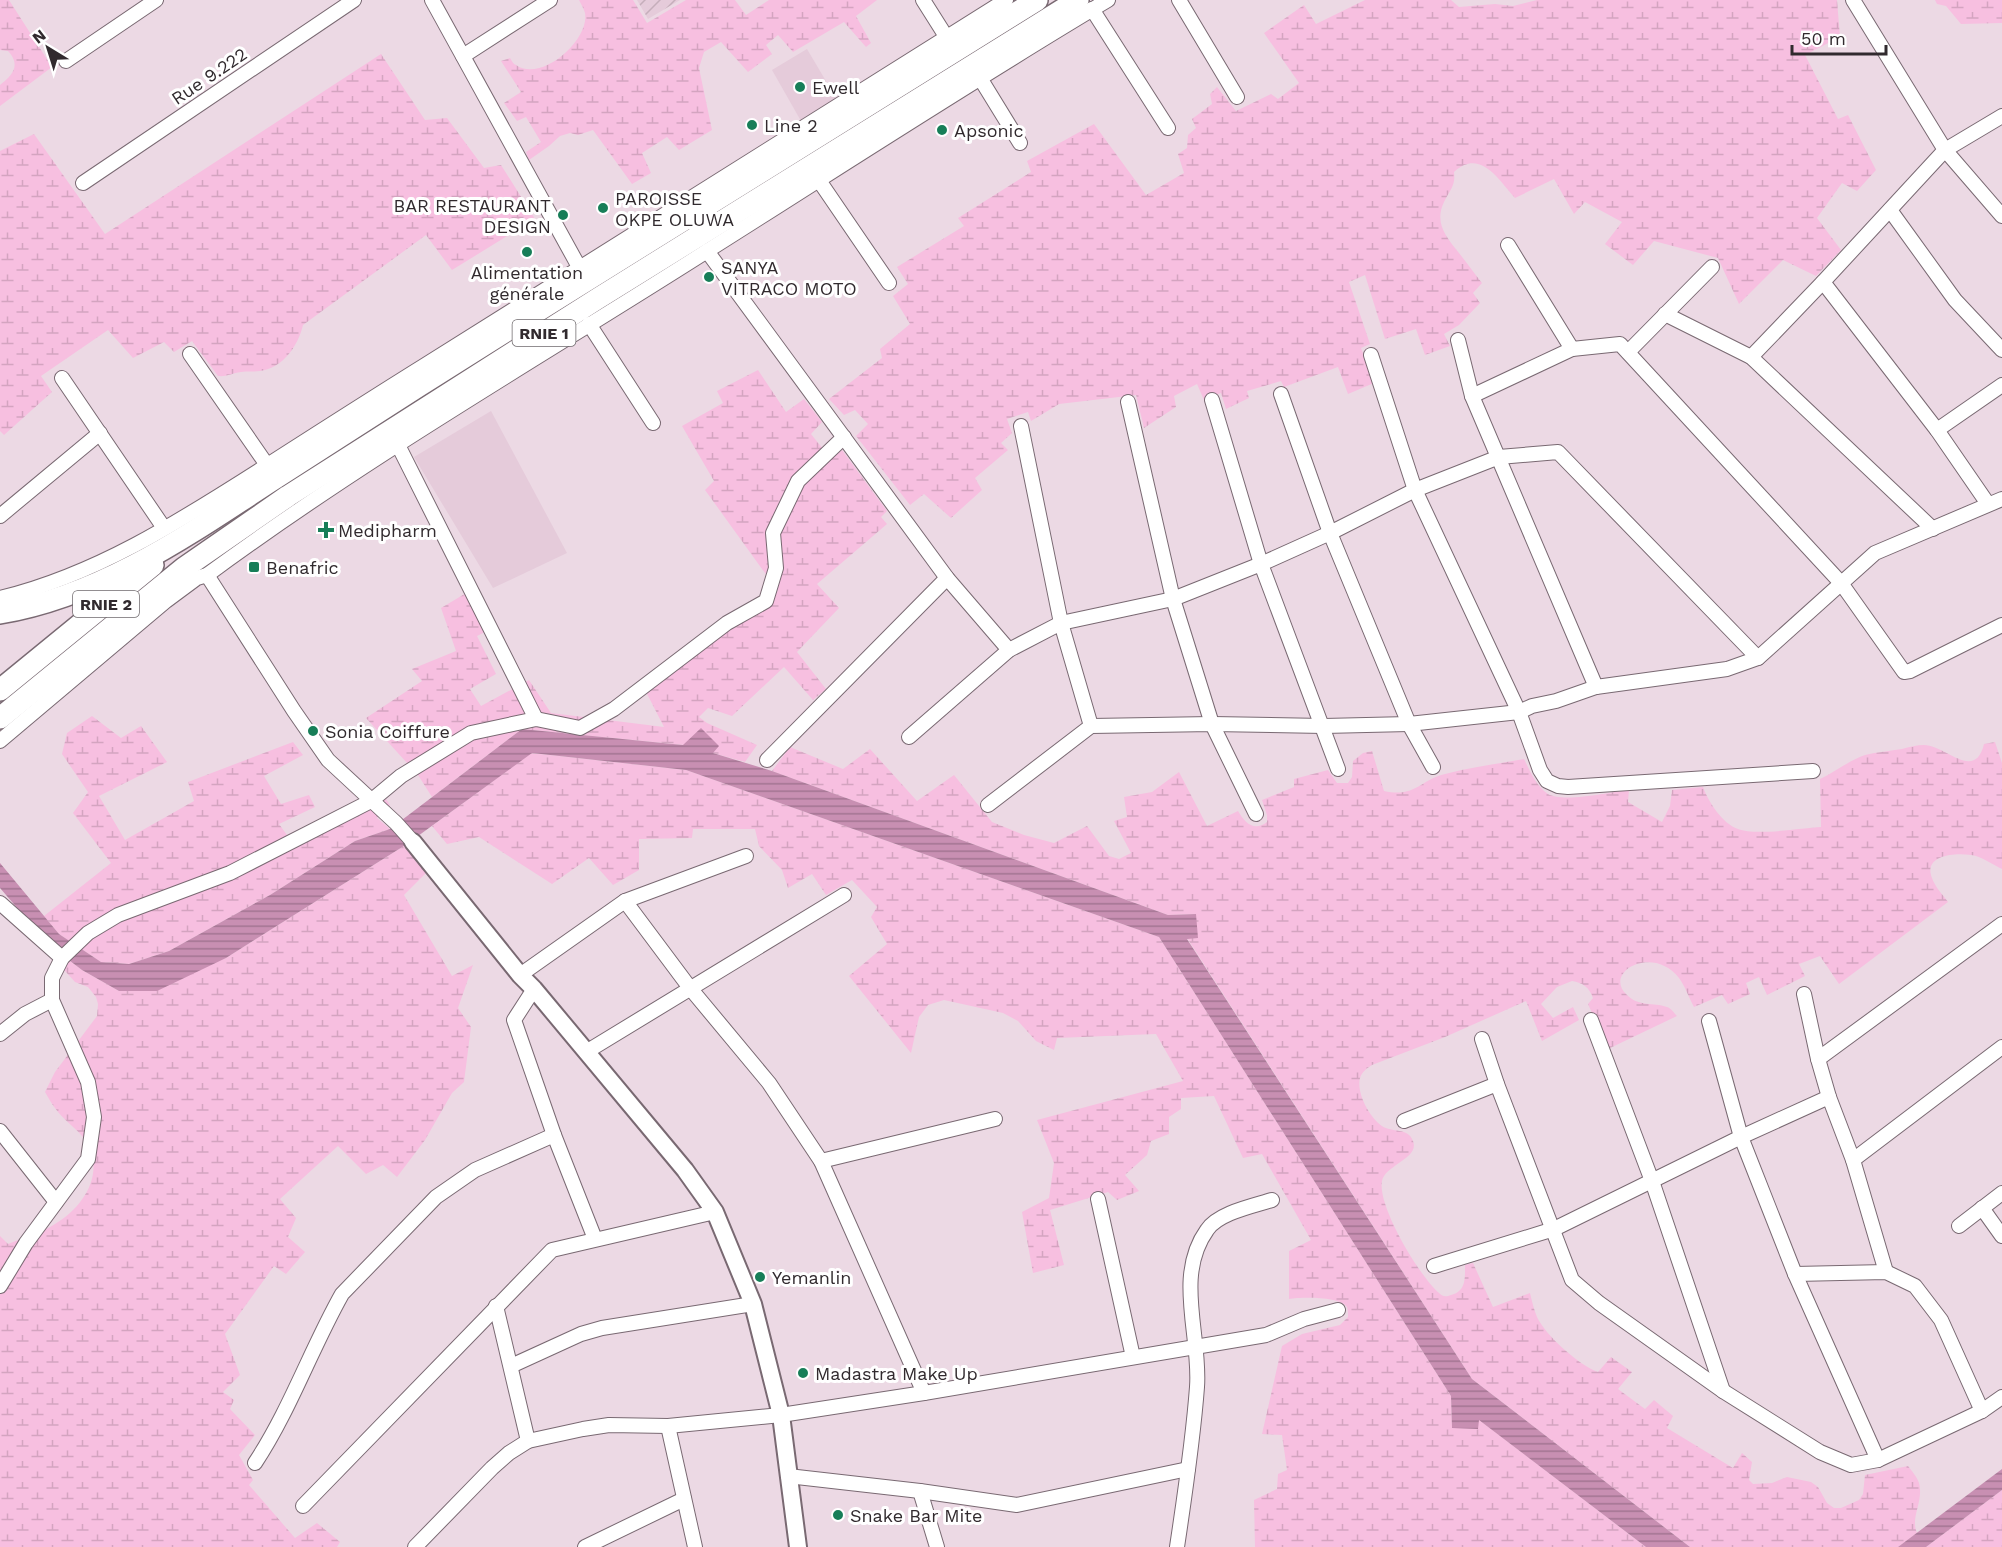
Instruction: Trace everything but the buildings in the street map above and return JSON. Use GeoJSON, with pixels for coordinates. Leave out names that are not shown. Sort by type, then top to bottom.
{"type":"FeatureCollection","features":[{"type":"Feature","properties":{"kind":"highway","name":"RNIE 1"},"geometry":{"type":"LineString","coordinates":[[0,613],[19,610],[106,580],[213,519],[586,280],[1037,0]]}},
{"type":"Feature","properties":{"kind":"highway","name":"RNIE 1"},"geometry":{"type":"LineString","coordinates":[[0,718],[184,568],[288,496],[597,299],[1085,4]]}},
{"type":"Feature","properties":{"kind":"highway"},"geometry":{"type":"LineString","coordinates":[[213,519],[242,481]]}},
{"type":"Feature","properties":{"kind":"highway","name":"RNIE 2"},"geometry":{"type":"LineString","coordinates":[[0,690],[213,519]]}},
{"type":"Feature","properties":{"kind":"street"},"geometry":{"type":"LineString","coordinates":[[66,61],[156,0]]}},
{"type":"Feature","properties":{"kind":"street","name":"Rue 9.222"},"geometry":{"type":"LineString","coordinates":[[83,183],[354,0]]}},
{"type":"Feature","properties":{"kind":"street"},"geometry":{"type":"LineString","coordinates":[[432,0],[579,267]]}},
{"type":"Feature","properties":{"kind":"street"},"geometry":{"type":"LineString","coordinates":[[463,56],[550,0]]}},
{"type":"Feature","properties":{"kind":"street"},"geometry":{"type":"LineString","coordinates":[[923,0],[947,38]]}},
{"type":"Feature","properties":{"kind":"street"},"geometry":{"type":"LineString","coordinates":[[0,598],[65,579],[118,555],[164,528],[1006,0]]}},
{"type":"Feature","properties":{"kind":"street"},"geometry":{"type":"LineString","coordinates":[[0,741],[166,601],[197,578],[207,575],[280,522],[398,445],[980,78],[1085,4],[1108,0]]}},
{"type":"Feature","properties":{"kind":"street"},"geometry":{"type":"LineString","coordinates":[[1179,0],[1237,98]]}},
{"type":"Feature","properties":{"kind":"street"},"geometry":{"type":"LineString","coordinates":[[1853,0],[1945,150],[2002,216]]}},
{"type":"Feature","properties":{"kind":"street"},"geometry":{"type":"LineString","coordinates":[[1085,4],[1168,128]]}},
{"type":"Feature","properties":{"kind":"street"},"geometry":{"type":"LineString","coordinates":[[980,78],[1020,143]]}},
{"type":"Feature","properties":{"kind":"street"},"geometry":{"type":"LineString","coordinates":[[1751,357],[1945,150],[2002,116]]}},
{"type":"Feature","properties":{"kind":"street"},"geometry":{"type":"LineString","coordinates":[[818,179],[889,283]]}},
{"type":"Feature","properties":{"kind":"street"},"geometry":{"type":"LineString","coordinates":[[1890,210],[1955,300],[2002,350]]}},
{"type":"Feature","properties":{"kind":"street"},"geometry":{"type":"LineString","coordinates":[[1508,245],[1572,349]]}},
{"type":"Feature","properties":{"kind":"street"},"geometry":{"type":"LineString","coordinates":[[707,251],[947,578],[1009,650]]}},
{"type":"Feature","properties":{"kind":"street"},"geometry":{"type":"LineString","coordinates":[[1628,352],[1712,267]]}},
{"type":"Feature","properties":{"kind":"street"},"geometry":{"type":"LineString","coordinates":[[1823,282],[1937,430],[1988,504]]}},
{"type":"Feature","properties":{"kind":"street"},"geometry":{"type":"LineString","coordinates":[[1665,314],[1751,357],[1933,529]]}},
{"type":"Feature","properties":{"kind":"street"},"geometry":{"type":"LineString","coordinates":[[589,324],[653,423]]}},
{"type":"Feature","properties":{"kind":"street"},"geometry":{"type":"LineString","coordinates":[[1458,340],[1472,396],[1596,687]]}},
{"type":"Feature","properties":{"kind":"street"},"geometry":{"type":"LineString","coordinates":[[1472,396],[1572,349],[1620,344],[1841,583],[1904,672],[2002,625]]}},
{"type":"Feature","properties":{"kind":"street"},"geometry":{"type":"LineString","coordinates":[[190,354],[267,465]]}},
{"type":"Feature","properties":{"kind":"street"},"geometry":{"type":"LineString","coordinates":[[1371,355],[1416,490],[1519,712],[1540,770],[1547,781],[1558,786],[1813,771]]}},
{"type":"Feature","properties":{"kind":"street"},"geometry":{"type":"LineString","coordinates":[[62,378],[164,528]]}},
{"type":"Feature","properties":{"kind":"street"},"geometry":{"type":"LineString","coordinates":[[1937,430],[2002,385]]}},
{"type":"Feature","properties":{"kind":"street"},"geometry":{"type":"LineString","coordinates":[[1281,394],[1329,533],[1409,724],[1433,767]]}},
{"type":"Feature","properties":{"kind":"street"},"geometry":{"type":"LineString","coordinates":[[1212,400],[1261,564],[1324,726],[1338,769]]}},
{"type":"Feature","properties":{"kind":"street"},"geometry":{"type":"LineString","coordinates":[[1128,402],[1173,600],[1212,724],[1256,814]]}},
{"type":"Feature","properties":{"kind":"street"},"geometry":{"type":"LineString","coordinates":[[1021,426],[1061,623],[1091,726]]}},
{"type":"Feature","properties":{"kind":"street"},"geometry":{"type":"LineString","coordinates":[[0,516],[100,434]]}},
{"type":"Feature","properties":{"kind":"street"},"geometry":{"type":"LineString","coordinates":[[0,1287],[26,1243],[88,1159],[94,1117],[88,1082],[52,1000],[52,978],[62,957],[88,933],[118,915],[230,873],[371,801],[401,776],[471,733],[536,719],[580,728],[614,709],[727,623],[766,601],[776,568],[773,533],[798,481],[844,437]]}},
{"type":"Feature","properties":{"kind":"street"},"geometry":{"type":"LineString","coordinates":[[398,445],[536,719]]}},
{"type":"Feature","properties":{"kind":"street"},"geometry":{"type":"LineString","coordinates":[[909,737],[1009,650],[1061,623],[1173,600],[1261,564],[1416,490],[1499,457],[1558,452],[1758,658]]}},
{"type":"Feature","properties":{"kind":"street"},"geometry":{"type":"LineString","coordinates":[[988,805],[1091,726],[1409,724],[1519,712],[1596,687],[1727,669],[1758,658],[1875,553],[2002,499]]}},
{"type":"Feature","properties":{"kind":"street"},"geometry":{"type":"LineString","coordinates":[[207,575],[328,760],[396,823],[413,842],[520,975],[685,1170],[715,1212],[753,1304],[781,1415],[798,1547]]}},
{"type":"Feature","properties":{"kind":"street"},"geometry":{"type":"LineString","coordinates":[[767,760],[947,578]]}},
{"type":"Feature","properties":{"kind":"street"},"geometry":{"type":"LineString","coordinates":[[520,975],[625,902],[746,856]]}},
{"type":"Feature","properties":{"kind":"street"},"geometry":{"type":"LineString","coordinates":[[586,1052],[844,895]]}},
{"type":"Feature","properties":{"kind":"street"},"geometry":{"type":"LineString","coordinates":[[625,902],[690,988],[769,1083],[821,1161],[924,1393]]}},
{"type":"Feature","properties":{"kind":"street"},"geometry":{"type":"LineString","coordinates":[[0,903],[62,957]]}},
{"type":"Feature","properties":{"kind":"street"},"geometry":{"type":"LineString","coordinates":[[1818,1059],[2002,924]]}},
{"type":"Feature","properties":{"kind":"street"},"geometry":{"type":"LineString","coordinates":[[534,989],[514,1020],[554,1134],[595,1239]]}},
{"type":"Feature","properties":{"kind":"street"},"geometry":{"type":"LineString","coordinates":[[1804,994],[1828,1097],[1853,1160],[1886,1272]]}},
{"type":"Feature","properties":{"kind":"street"},"geometry":{"type":"LineString","coordinates":[[0,1034],[25,1014],[52,1000]]}},
{"type":"Feature","properties":{"kind":"street"},"geometry":{"type":"LineString","coordinates":[[1592,1020],[1652,1181],[1724,1391]]}},
{"type":"Feature","properties":{"kind":"street"},"geometry":{"type":"LineString","coordinates":[[1709,1021],[1741,1137],[1795,1274],[1878,1460]]}},
{"type":"Feature","properties":{"kind":"street"},"geometry":{"type":"LineString","coordinates":[[1482,1039],[1572,1280],[1599,1303],[1724,1391],[1820,1452],[1851,1465],[1878,1460],[1982,1411],[2002,1397]]}},
{"type":"Feature","properties":{"kind":"street"},"geometry":{"type":"LineString","coordinates":[[1853,1160],[2002,1047]]}},
{"type":"Feature","properties":{"kind":"street"},"geometry":{"type":"LineString","coordinates":[[1404,1121],[1497,1084]]}},
{"type":"Feature","properties":{"kind":"street"},"geometry":{"type":"LineString","coordinates":[[1434,1266],[1554,1229],[1828,1097]]}},
{"type":"Feature","properties":{"kind":"street"},"geometry":{"type":"LineString","coordinates":[[821,1161],[995,1119]]}},
{"type":"Feature","properties":{"kind":"street"},"geometry":{"type":"LineString","coordinates":[[0,1131],[56,1202]]}},
{"type":"Feature","properties":{"kind":"street"},"geometry":{"type":"LineString","coordinates":[[255,1463],[273,1435],[342,1294],[435,1197],[475,1170],[554,1134]]}},
{"type":"Feature","properties":{"kind":"street"},"geometry":{"type":"LineString","coordinates":[[1959,1226],[2002,1192]]}},
{"type":"Feature","properties":{"kind":"street"},"geometry":{"type":"LineString","coordinates":[[1098,1199],[1133,1357]]}},
{"type":"Feature","properties":{"kind":"street"},"geometry":{"type":"LineString","coordinates":[[1178,1547],[1197,1385],[1191,1271],[1193,1261],[1205,1231],[1212,1223],[1272,1200]]}},
{"type":"Feature","properties":{"kind":"street"},"geometry":{"type":"LineString","coordinates":[[1982,1208],[2002,1236]]}},
{"type":"Feature","properties":{"kind":"street"},"geometry":{"type":"LineString","coordinates":[[303,1506],[552,1250],[715,1212]]}},
{"type":"Feature","properties":{"kind":"street"},"geometry":{"type":"LineString","coordinates":[[1795,1274],[1886,1272],[1915,1286],[1941,1320],[1982,1411]]}},
{"type":"Feature","properties":{"kind":"street"},"geometry":{"type":"LineString","coordinates":[[511,1366],[581,1334],[602,1328],[753,1304]]}},
{"type":"Feature","properties":{"kind":"street"},"geometry":{"type":"LineString","coordinates":[[496,1306],[528,1441]]}},
{"type":"Feature","properties":{"kind":"street"},"geometry":{"type":"LineString","coordinates":[[415,1547],[509,1452],[528,1441],[609,1425],[668,1426],[781,1415],[924,1393],[1266,1335],[1304,1319],[1338,1310]]}},
{"type":"Feature","properties":{"kind":"street"},"geometry":{"type":"LineString","coordinates":[[668,1426],[695,1547]]}},
{"type":"Feature","properties":{"kind":"street"},"geometry":{"type":"LineString","coordinates":[[788,1476],[1017,1505],[1188,1469]]}},
{"type":"Feature","properties":{"kind":"street"},"geometry":{"type":"LineString","coordinates":[[920,1491],[937,1547]]}},
{"type":"Feature","properties":{"kind":"street"},"geometry":{"type":"LineString","coordinates":[[585,1547],[684,1499]]}},
{"type":"Feature","properties":{"kind":"shaded area"},"geometry":{"type":"Polygon","coordinates":[[[637,0],[680,0],[648,19],[637,0]]]}},
{"type":"Feature","properties":{"kind":"shaded area"},"geometry":{"type":"Polygon","coordinates":[[[807,49],[836,98],[801,121],[772,70],[807,49]]]}},
{"type":"Feature","properties":{"kind":"shaded area"},"geometry":{"type":"Polygon","coordinates":[[[491,411],[567,553],[493,588],[414,457],[491,411]]]}},
{"type":"Feature","properties":{"kind":"shaded area"},"geometry":{"type":"Polygon","coordinates":[[[701,728],[719,746],[713,753],[772,771],[1168,915],[1196,914],[1198,938],[1187,939],[1472,1379],[1690,1547],[1646,1547],[1479,1420],[1478,1429],[1452,1428],[1451,1396],[1159,937],[686,770],[532,753],[407,844],[226,958],[157,991],[119,991],[82,970],[49,945],[0,888],[0,863],[59,934],[101,962],[129,964],[169,951],[270,895],[355,841],[390,829],[522,729],[683,745],[701,728]]]}},
{"type":"Feature","properties":{"kind":"shaded area"},"geometry":{"type":"Polygon","coordinates":[[[2002,1469],[2002,1490],[1926,1547],[1898,1547],[2002,1469]]]}},
{"type":"Feature","properties":{"kind":"green space"},"geometry":{"type":"Polygon","coordinates":[[[0,0],[9,0],[52,67],[0,106],[0,85],[12,74],[15,65],[8,51],[0,50],[0,0]]]}},
{"type":"Feature","properties":{"kind":"green space"},"geometry":{"type":"Polygon","coordinates":[[[579,0],[633,0],[647,23],[686,0],[735,0],[746,15],[769,0],[877,0],[856,16],[871,43],[866,47],[844,22],[793,52],[778,35],[766,45],[772,54],[748,72],[721,42],[704,52],[699,68],[712,130],[679,150],[667,137],[642,153],[651,173],[632,184],[593,130],[578,135],[570,133],[560,136],[529,160],[526,152],[541,142],[526,117],[517,121],[504,103],[521,92],[501,61],[510,58],[515,65],[526,69],[550,64],[562,56],[580,35],[584,24],[585,13],[579,0]]]}},
{"type":"Feature","properties":{"kind":"green space"},"geometry":{"type":"Polygon","coordinates":[[[1365,0],[1451,0],[1459,7],[1495,4],[1513,6],[1537,0],[1837,0],[1840,37],[1805,55],[1838,119],[1848,115],[1876,170],[1857,191],[1842,183],[1817,218],[1841,250],[1816,276],[1783,260],[1739,304],[1718,258],[1654,241],[1633,265],[1605,244],[1622,222],[1585,202],[1574,214],[1554,179],[1515,198],[1488,169],[1472,163],[1463,165],[1454,172],[1453,185],[1444,202],[1440,217],[1443,229],[1450,241],[1482,283],[1473,293],[1480,303],[1459,325],[1444,334],[1450,346],[1425,355],[1416,329],[1385,339],[1365,275],[1349,282],[1370,344],[1361,348],[1374,383],[1348,394],[1338,367],[1284,387],[1281,381],[1247,391],[1249,398],[1226,409],[1221,393],[1204,400],[1197,384],[1174,396],[1176,407],[1144,428],[1136,395],[1059,404],[1031,421],[1028,412],[1007,419],[1012,433],[1001,443],[1008,450],[975,478],[982,490],[951,518],[924,494],[910,505],[856,436],[868,424],[855,410],[844,415],[829,399],[882,358],[880,349],[910,324],[893,296],[908,284],[897,267],[964,226],[958,218],[1031,172],[1027,161],[1094,124],[1146,195],[1184,173],[1178,154],[1187,148],[1188,135],[1196,128],[1192,119],[1212,104],[1210,94],[1217,87],[1236,111],[1271,94],[1278,99],[1299,83],[1264,33],[1304,5],[1316,24],[1365,0]]]}},
{"type":"Feature","properties":{"kind":"green space"},"geometry":{"type":"Polygon","coordinates":[[[1935,0],[2002,0],[2002,23],[1961,24],[1946,6],[1937,4],[1935,0]]]}},
{"type":"Feature","properties":{"kind":"green space"},"geometry":{"type":"Polygon","coordinates":[[[381,54],[425,120],[447,118],[484,168],[501,165],[535,219],[452,270],[426,235],[303,325],[288,355],[276,366],[268,369],[218,376],[192,341],[174,352],[164,342],[133,358],[108,330],[41,376],[52,392],[4,435],[0,431],[0,151],[34,134],[105,234],[381,54]]]}},
{"type":"Feature","properties":{"kind":"green space"},"geometry":{"type":"Polygon","coordinates":[[[758,370],[786,412],[804,399],[822,422],[811,434],[831,459],[842,450],[887,511],[881,517],[887,524],[817,584],[839,608],[797,652],[826,689],[813,700],[784,667],[732,716],[708,708],[699,717],[707,723],[757,745],[745,762],[684,745],[522,729],[432,797],[418,775],[366,718],[422,681],[412,669],[456,651],[441,608],[473,589],[495,627],[477,636],[496,674],[470,689],[481,706],[529,680],[551,713],[664,727],[644,688],[778,591],[705,490],[714,481],[682,426],[723,403],[717,391],[758,370]]]}},
{"type":"Feature","properties":{"kind":"green space"},"geometry":{"type":"Polygon","coordinates":[[[92,716],[121,738],[141,726],[167,762],[99,796],[125,840],[194,801],[188,782],[293,742],[303,755],[264,776],[281,804],[309,795],[315,807],[279,824],[287,835],[322,825],[340,824],[386,799],[390,805],[377,818],[390,829],[355,841],[270,895],[169,951],[129,964],[101,962],[59,934],[44,916],[111,863],[73,813],[88,792],[62,754],[67,733],[92,716]]]}},
{"type":"Feature","properties":{"kind":"green space"},"geometry":{"type":"Polygon","coordinates":[[[1995,742],[2002,763],[2002,869],[1979,857],[1969,855],[1945,856],[1938,859],[1930,870],[1937,888],[1948,902],[1839,984],[1820,956],[1799,964],[1805,976],[1767,995],[1759,977],[1746,983],[1750,994],[1728,1004],[1722,995],[1694,1007],[1679,978],[1668,968],[1656,963],[1645,962],[1634,965],[1626,971],[1621,978],[1621,986],[1632,999],[1671,1009],[1677,1016],[1608,1049],[1588,1004],[1593,998],[1590,991],[1585,986],[1572,981],[1557,987],[1541,1004],[1553,1018],[1573,1007],[1579,1020],[1542,1041],[1526,1001],[1445,1037],[1372,1065],[1362,1074],[1359,1084],[1365,1105],[1377,1122],[1386,1128],[1404,1132],[1413,1141],[1412,1152],[1384,1175],[1382,1192],[1393,1223],[1411,1257],[1440,1294],[1448,1296],[1460,1291],[1465,1280],[1465,1265],[1473,1263],[1493,1307],[1530,1293],[1541,1325],[1564,1349],[1598,1372],[1611,1357],[1632,1372],[1618,1389],[1645,1409],[1654,1400],[1673,1416],[1667,1428],[1733,1468],[1742,1453],[1752,1462],[1749,1480],[1753,1484],[1772,1483],[1787,1477],[1811,1482],[1818,1487],[1827,1503],[1834,1508],[1841,1508],[1859,1500],[1863,1494],[1865,1475],[1908,1466],[1919,1483],[1920,1490],[1915,1521],[1917,1533],[1898,1547],[1690,1547],[1472,1379],[1187,938],[1196,914],[1168,915],[772,771],[790,747],[843,769],[870,749],[917,801],[954,775],[992,822],[1024,835],[1054,843],[1087,826],[1109,856],[1119,859],[1131,853],[1114,821],[1127,817],[1124,797],[1152,792],[1179,772],[1207,826],[1238,811],[1250,825],[1262,825],[1267,822],[1267,815],[1262,800],[1294,787],[1294,779],[1328,770],[1337,783],[1348,783],[1352,777],[1353,761],[1363,753],[1372,751],[1384,791],[1403,792],[1445,774],[1524,759],[1540,787],[1548,794],[1576,797],[1629,790],[1628,802],[1662,822],[1670,806],[1672,790],[1703,787],[1717,812],[1732,826],[1746,831],[1767,832],[1821,827],[1820,779],[1859,757],[1924,745],[1967,761],[1974,760],[1980,755],[1984,744],[1995,742]]]}},
{"type":"Feature","properties":{"kind":"green space"},"geometry":{"type":"Polygon","coordinates":[[[531,753],[686,770],[1159,937],[1451,1396],[1452,1428],[1478,1419],[1646,1547],[1255,1547],[1254,1500],[1277,1489],[1278,1474],[1287,1470],[1282,1435],[1262,1434],[1282,1346],[1302,1334],[1340,1325],[1348,1317],[1348,1312],[1343,1303],[1329,1299],[1289,1299],[1289,1251],[1311,1240],[1262,1154],[1243,1158],[1214,1096],[1181,1098],[1181,1109],[1169,1117],[1169,1134],[1151,1141],[1147,1155],[1125,1175],[1139,1191],[1117,1200],[1108,1192],[1050,1210],[1064,1265],[1033,1273],[1022,1212],[1049,1198],[1054,1163],[1037,1120],[1183,1081],[1156,1034],[1057,1038],[1054,1050],[1036,1041],[1018,1021],[1003,1013],[944,1000],[928,1005],[919,1017],[911,1053],[849,976],[887,944],[871,917],[877,907],[852,880],[826,895],[812,874],[788,888],[782,870],[759,846],[755,829],[693,829],[692,838],[639,839],[639,870],[613,885],[589,858],[552,884],[479,837],[447,844],[432,826],[531,753]]]}},
{"type":"Feature","properties":{"kind":"green space"},"geometry":{"type":"Polygon","coordinates":[[[407,844],[432,867],[404,895],[452,976],[473,965],[458,1008],[471,1027],[464,1082],[452,1093],[425,1140],[397,1177],[383,1165],[366,1174],[338,1146],[280,1199],[296,1218],[288,1237],[305,1252],[286,1274],[274,1266],[225,1334],[240,1375],[223,1392],[234,1400],[230,1409],[255,1435],[239,1455],[253,1480],[249,1485],[295,1538],[317,1523],[340,1542],[337,1547],[0,1547],[0,1236],[8,1244],[38,1233],[64,1218],[86,1193],[93,1173],[89,1145],[58,1112],[45,1092],[55,1072],[97,1016],[98,1004],[96,997],[88,987],[75,982],[45,949],[49,945],[82,970],[119,991],[226,958],[407,844]]]}},
{"type":"Feature","properties":{"kind":"green space"},"geometry":{"type":"Polygon","coordinates":[[[2002,1490],[2002,1547],[1926,1547],[2002,1490]]]}},
{"type":"Feature","properties":{"kind":"place","name":"Ewell"},"geometry":{"type":"Point","coordinates":[800,87]}},
{"type":"Feature","properties":{"kind":"place","name":"Line 2"},"geometry":{"type":"Point","coordinates":[752,125]}},
{"type":"Feature","properties":{"kind":"place","name":"Apsonic"},"geometry":{"type":"Point","coordinates":[942,130]}},
{"type":"Feature","properties":{"kind":"place","name":"PAROISSE OKPE OLUWA"},"geometry":{"type":"Point","coordinates":[603,208]}},
{"type":"Feature","properties":{"kind":"place","name":"BAR RESTAURANT DESIGN"},"geometry":{"type":"Point","coordinates":[563,215]}},
{"type":"Feature","properties":{"kind":"place","name":"Alimentation générale"},"geometry":{"type":"Point","coordinates":[527,252]}},
{"type":"Feature","properties":{"kind":"place","name":"SANYA VITRACO MOTO"},"geometry":{"type":"Point","coordinates":[709,277]}},
{"type":"Feature","properties":{"kind":"place","name":"Medipharm"},"geometry":{"type":"Point","coordinates":[326,530]}},
{"type":"Feature","properties":{"kind":"place","name":"Benafric"},"geometry":{"type":"Point","coordinates":[254,567]}},
{"type":"Feature","properties":{"kind":"place","name":"Sonia Coiffure"},"geometry":{"type":"Point","coordinates":[313,731]}},
{"type":"Feature","properties":{"kind":"place","name":"Yemanlin"},"geometry":{"type":"Point","coordinates":[760,1277]}},
{"type":"Feature","properties":{"kind":"place","name":"Madastra Make Up"},"geometry":{"type":"Point","coordinates":[803,1373]}},
{"type":"Feature","properties":{"kind":"place","name":"Snake Bar Mite"},"geometry":{"type":"Point","coordinates":[838,1515]}}]}
